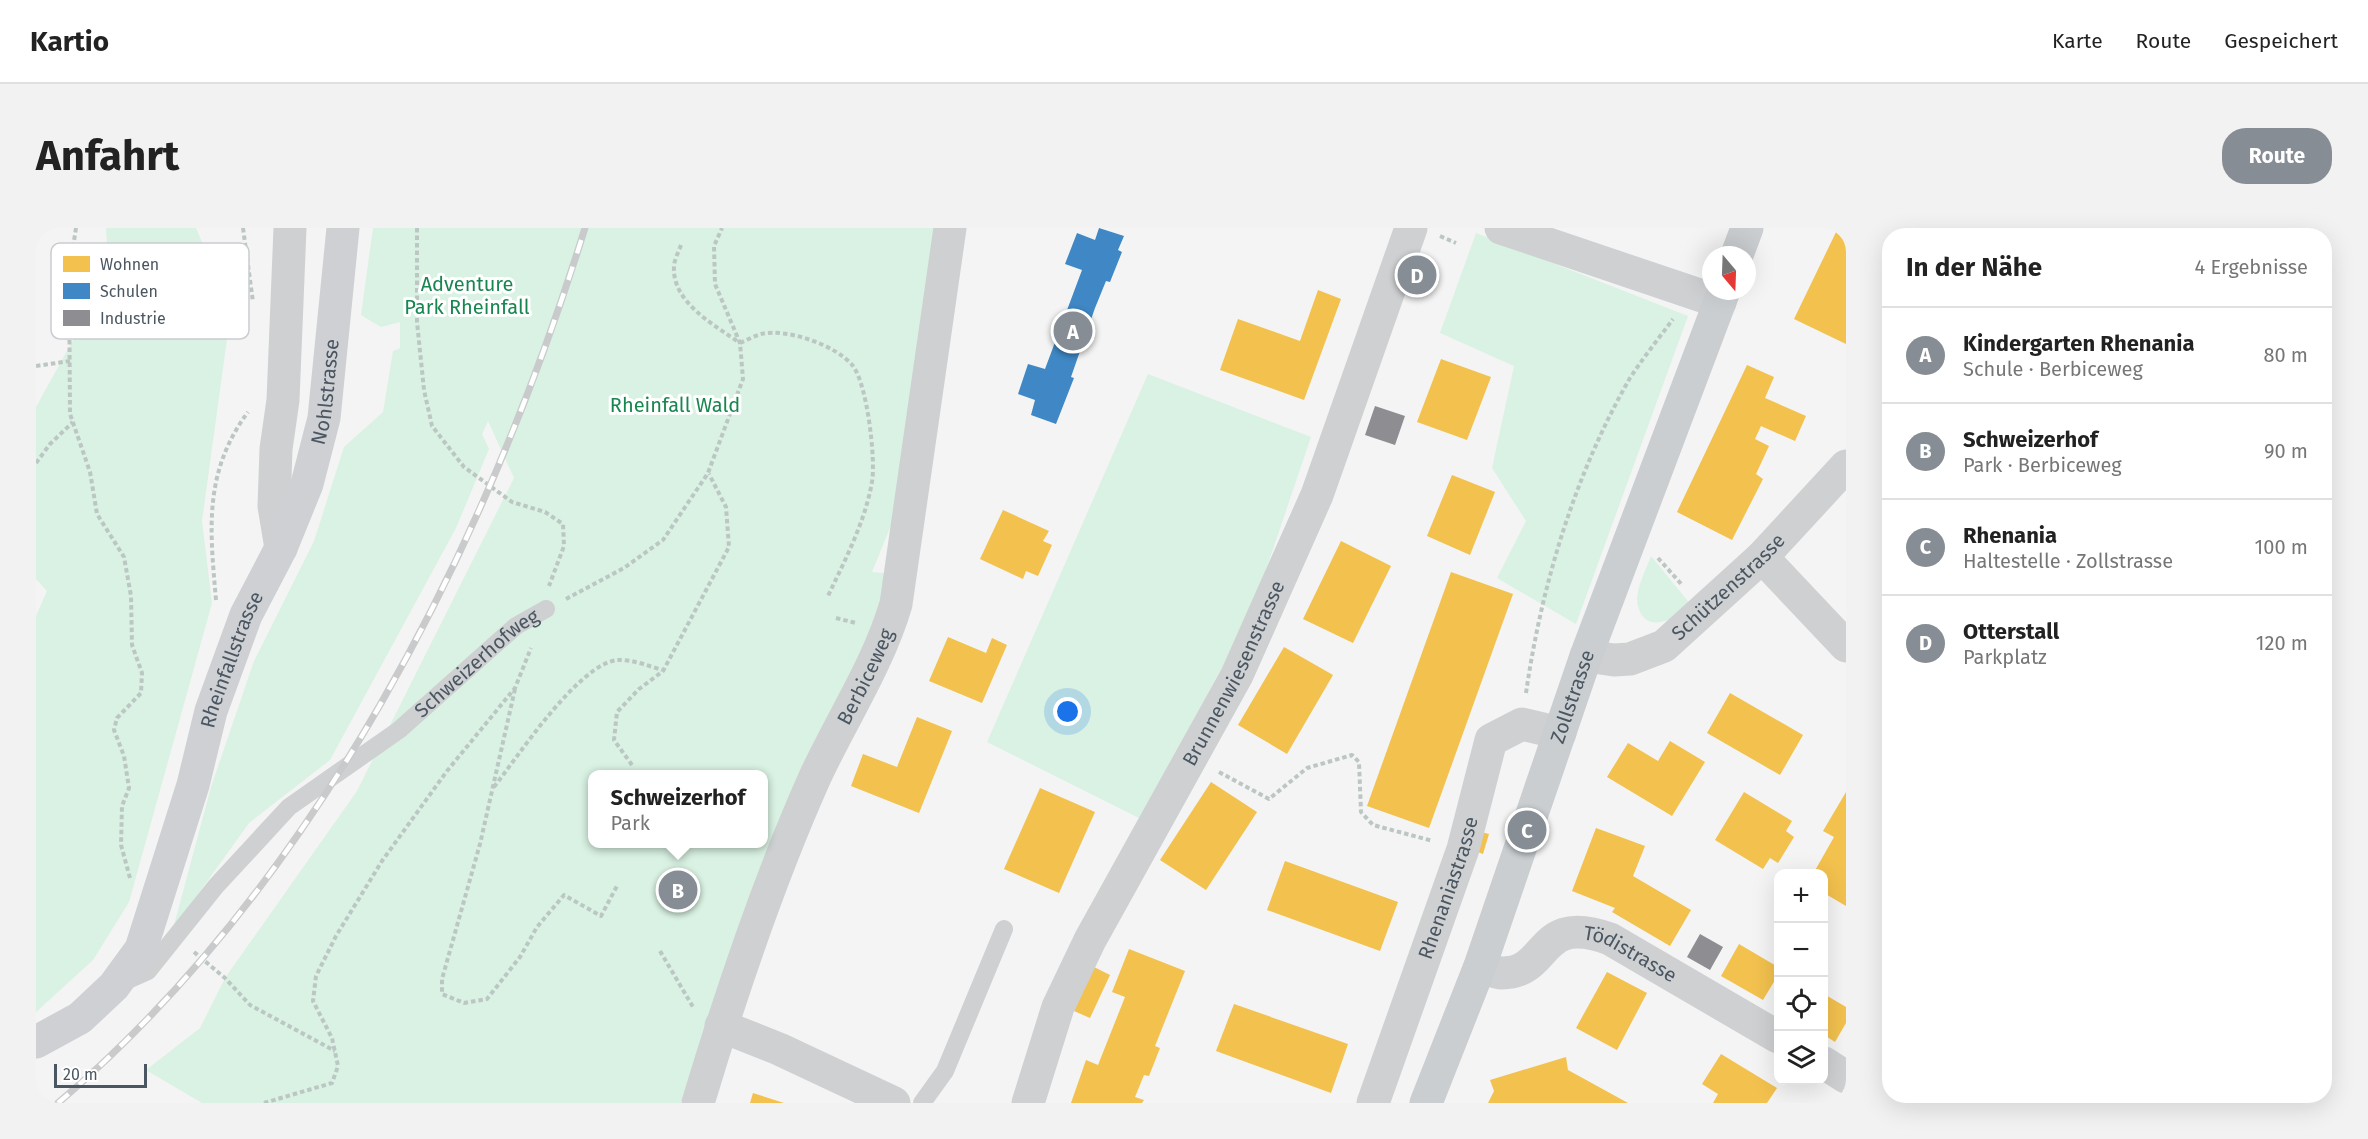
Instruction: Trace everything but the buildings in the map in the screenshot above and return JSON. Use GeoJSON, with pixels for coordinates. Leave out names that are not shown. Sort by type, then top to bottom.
{"type":"FeatureCollection","features":[{"type":"Feature","properties":{"kind":"main road"},"geometry":{"type":"LineString","coordinates":[[1740,246],[1747,228]]}},
{"type":"Feature","properties":{"kind":"main road","name":"Zollstrasse"},"geometry":{"type":"LineString","coordinates":[[1426,1103],[1480,966],[1710,300]]}},
{"type":"Feature","properties":{"kind":"street"},"geometry":{"type":"LineString","coordinates":[[281,548],[274,506],[276,449],[283,400],[290,228]]}},
{"type":"Feature","properties":{"kind":"street","name":"Nohlstrasse"},"geometry":{"type":"LineString","coordinates":[[281,548],[307,484],[324,418],[343,228]]}},
{"type":"Feature","properties":{"kind":"street","name":"Berbiceweg"},"geometry":{"type":"LineString","coordinates":[[698,1103],[721,1026],[771,885],[815,777],[887,634],[896,604],[950,228]]}},
{"type":"Feature","properties":{"kind":"street","name":"Brunnenwiesenstrasse"},"geometry":{"type":"LineString","coordinates":[[1028,1103],[1058,1007],[1090,940],[1237,675],[1317,495],[1411,228]]}},
{"type":"Feature","properties":{"kind":"street"},"geometry":{"type":"LineString","coordinates":[[1501,228],[1702,292]]}},
{"type":"Feature","properties":{"kind":"street","name":"Schützenstrasse"},"geometry":{"type":"LineString","coordinates":[[1586,656],[1614,660],[1630,659],[1664,646],[1762,557],[1846,466]]}},
{"type":"Feature","properties":{"kind":"street","name":"Rheinfallstrasse"},"geometry":{"type":"LineString","coordinates":[[36,1042],[80,1018],[114,986],[141,949],[193,785],[215,700],[246,615],[281,548]]}},
{"type":"Feature","properties":{"kind":"street"},"geometry":{"type":"LineString","coordinates":[[1762,557],[1846,646]]}},
{"type":"Feature","properties":{"kind":"street"},"geometry":{"type":"LineString","coordinates":[[1522,724],[1560,733]]}},
{"type":"Feature","properties":{"kind":"street","name":"Rhenaniastrasse"},"geometry":{"type":"LineString","coordinates":[[1373,1103],[1463,849],[1491,740],[1522,724]]}},
{"type":"Feature","properties":{"kind":"street","name":"Tödistrasse"},"geometry":{"type":"LineString","coordinates":[[1480,966],[1502,973],[1525,968],[1549,943],[1565,932],[1589,931],[1610,939],[1774,1034]]}},
{"type":"Feature","properties":{"kind":"street"},"geometry":{"type":"LineString","coordinates":[[721,1026],[779,1049],[894,1103]]}},
{"type":"Feature","properties":{"kind":"street"},"geometry":{"type":"LineString","coordinates":[[1828,1066],[1846,1077]]}},
{"type":"Feature","properties":{"kind":"lane","name":"Schweizerhofweg"},"geometry":{"type":"LineString","coordinates":[[114,986],[148,971],[177,938],[216,886],[289,807],[399,730],[516,626],[546,609]]}},
{"type":"Feature","properties":{"kind":"lane"},"geometry":{"type":"LineString","coordinates":[[922,1103],[945,1071],[1004,929]]}},
{"type":"Feature","properties":{"kind":"path"},"geometry":{"type":"LineString","coordinates":[[74,243],[76,228]]}},
{"type":"Feature","properties":{"kind":"path"},"geometry":{"type":"LineString","coordinates":[[243,228],[245,243]]}},
{"type":"Feature","properties":{"kind":"path"},"geometry":{"type":"LineString","coordinates":[[417,228],[417,322],[423,390],[432,426],[464,467],[512,502],[545,512],[563,524],[564,546],[549,579],[546,609],[515,688],[492,790],[442,979],[442,994],[464,1003],[487,999],[520,957],[537,927],[564,896],[600,916],[618,884]]}},
{"type":"Feature","properties":{"kind":"path","name":"Schweizerhofweg"},"geometry":{"type":"LineString","coordinates":[[546,609],[624,568],[663,540],[708,473],[743,379],[740,343],[715,284],[714,246],[722,228]]}},
{"type":"Feature","properties":{"kind":"path"},"geometry":{"type":"LineString","coordinates":[[681,244],[674,266],[676,288],[703,318],[740,343],[762,334],[790,334],[828,346],[853,366],[864,396],[871,433],[872,481],[858,533],[828,596]]}},
{"type":"Feature","properties":{"kind":"path"},"geometry":{"type":"LineString","coordinates":[[249,274],[253,304]]}},
{"type":"Feature","properties":{"kind":"path"},"geometry":{"type":"LineString","coordinates":[[1522,724],[1534,637],[1550,569],[1591,455],[1631,377],[1707,300]]}},
{"type":"Feature","properties":{"kind":"path"},"geometry":{"type":"LineString","coordinates":[[70,339],[70,414],[90,472],[97,514],[124,557],[131,596],[132,645],[142,673],[141,693],[117,718],[114,730],[124,756],[129,788],[122,806],[121,845]]}},
{"type":"Feature","properties":{"kind":"path"},"geometry":{"type":"LineString","coordinates":[[36,366],[70,361]]}},
{"type":"Feature","properties":{"kind":"path"},"geometry":{"type":"LineString","coordinates":[[216,603],[209,524],[216,476],[235,430],[254,404]]}},
{"type":"Feature","properties":{"kind":"path"},"geometry":{"type":"LineString","coordinates":[[36,463],[50,444],[73,422]]}},
{"type":"Feature","properties":{"kind":"path"},"geometry":{"type":"LineString","coordinates":[[632,765],[614,740],[617,712],[639,689],[663,671],[729,547],[726,507],[708,473]]}},
{"type":"Feature","properties":{"kind":"path"},"geometry":{"type":"LineString","coordinates":[[1655,556],[1685,588]]}},
{"type":"Feature","properties":{"kind":"path"},"geometry":{"type":"LineString","coordinates":[[492,790],[575,685],[598,666],[619,660],[663,671]]}},
{"type":"Feature","properties":{"kind":"path"},"geometry":{"type":"LineString","coordinates":[[264,1103],[332,1083],[338,1066],[332,1038],[313,1001],[316,976],[336,936],[382,861],[447,771],[515,688]]}},
{"type":"Feature","properties":{"kind":"path"},"geometry":{"type":"LineString","coordinates":[[1190,758],[1269,799],[1307,768],[1352,755],[1359,762],[1361,812],[1373,825],[1463,849]]}},
{"type":"Feature","properties":{"kind":"path"},"geometry":{"type":"LineString","coordinates":[[177,938],[225,978],[250,1005],[335,1051]]}},
{"type":"Feature","properties":{"kind":"path"},"geometry":{"type":"LineString","coordinates":[[660,951],[698,1017],[721,1026]]}},
{"type":"Feature","properties":{"kind":"green space"},"geometry":{"type":"Polygon","coordinates":[[[106,228],[196,228],[202,243],[107,243],[106,228]]]}},
{"type":"Feature","properties":{"kind":"green space","name":"Rheinfall Wald"},"geometry":{"type":"Polygon","coordinates":[[[373,228],[935,228],[892,523],[872,572],[893,574],[724,979],[681,1103],[202,1103],[146,1070],[200,1028],[225,978],[357,791],[514,478],[488,421],[482,434],[489,449],[456,528],[330,760],[249,823],[173,929],[211,787],[254,661],[314,541],[344,447],[383,412],[393,351],[400,348],[400,322],[381,327],[361,315],[373,228]]]}},
{"type":"Feature","properties":{"kind":"green space"},"geometry":{"type":"Polygon","coordinates":[[[1476,233],[1688,316],[1576,624],[1497,578],[1526,521],[1492,468],[1514,366],[1440,333],[1476,233]]]}},
{"type":"Feature","properties":{"kind":"green space"},"geometry":{"type":"Polygon","coordinates":[[[74,339],[227,339],[202,521],[212,603],[129,902],[93,960],[36,1012],[36,616],[47,591],[36,579],[36,407],[74,339]]]}},
{"type":"Feature","properties":{"kind":"green space"},"geometry":{"type":"Polygon","coordinates":[[[1148,374],[1311,437],[1250,617],[1139,818],[987,742],[1148,374]]]}},
{"type":"Feature","properties":{"kind":"green space"},"geometry":{"type":"Polygon","coordinates":[[[1651,556],[1691,605],[1678,615],[1663,622],[1648,621],[1638,606],[1639,588],[1651,556]]]}},
{"type":"Feature","properties":{"kind":"railway"},"geometry":{"type":"LineString","coordinates":[[58,1103],[151,1016],[235,919],[312,814],[381,703],[443,587],[497,468],[545,348],[585,228]]}},
{"type":"Feature","properties":{"kind":"place","name":"Otterstall"},"geometry":{"type":"Point","coordinates":[1417,275]}},
{"type":"Feature","properties":{"kind":"place","name":"Kindergarten Rhenania"},"geometry":{"type":"Point","coordinates":[1073,331]}},
{"type":"Feature","properties":{"kind":"place","name":"Rhenania"},"geometry":{"type":"Point","coordinates":[1527,830]}},
{"type":"Feature","properties":{"kind":"place","name":"Schweizerhof"},"geometry":{"type":"Point","coordinates":[678,890]}},
{"type":"Feature","properties":{"kind":"park label","name":"Adventure Park Rheinfall"},"geometry":{"type":"Point","coordinates":[467,296]}}]}
